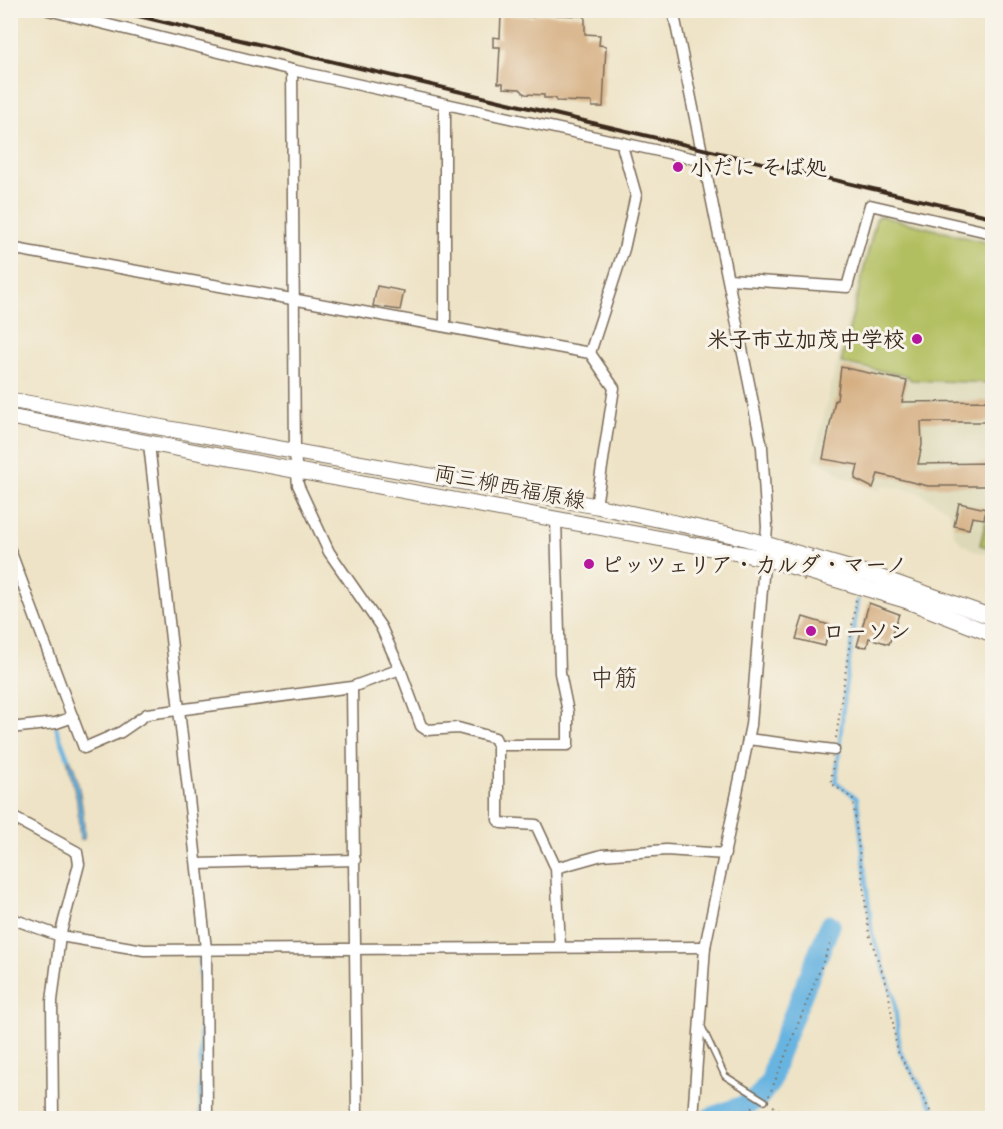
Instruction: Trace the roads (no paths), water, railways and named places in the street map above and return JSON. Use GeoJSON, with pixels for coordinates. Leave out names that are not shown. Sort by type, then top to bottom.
{"type":"FeatureCollection","features":[{"type":"Feature","properties":{"kind":"main road","name":"両三柳西福原線"},"geometry":{"type":"LineString","coordinates":[[10,400],[596,506],[876,576],[993,617]]}},
{"type":"Feature","properties":{"kind":"main road","name":"両三柳西福原線"},"geometry":{"type":"LineString","coordinates":[[10,417],[556,518],[765,550],[993,634]]}},
{"type":"Feature","properties":{"kind":"street"},"geometry":{"type":"LineString","coordinates":[[48,10],[292,70],[704,161]]}},
{"type":"Feature","properties":{"kind":"street"},"geometry":{"type":"LineString","coordinates":[[673,10],[762,447],[767,514],[764,597],[748,739],[705,947],[692,1118]]}},
{"type":"Feature","properties":{"kind":"street"},"geometry":{"type":"LineString","coordinates":[[292,70],[295,453],[298,485],[329,552],[381,627],[400,669],[421,726],[427,730],[458,728],[495,738],[498,745],[498,820],[501,824],[536,825],[556,868],[560,947]]}},
{"type":"Feature","properties":{"kind":"street"},"geometry":{"type":"LineString","coordinates":[[445,104],[445,324]]}},
{"type":"Feature","properties":{"kind":"street"},"geometry":{"type":"LineString","coordinates":[[590,353],[624,249],[636,195],[624,143]]}},
{"type":"Feature","properties":{"kind":"street"},"geometry":{"type":"LineString","coordinates":[[729,279],[847,287],[870,205],[993,233]]}},
{"type":"Feature","properties":{"kind":"street"},"geometry":{"type":"LineString","coordinates":[[10,248],[445,324],[590,353],[614,388],[596,506]]}},
{"type":"Feature","properties":{"kind":"street"},"geometry":{"type":"LineString","coordinates":[[149,444],[206,950],[207,1119]]}},
{"type":"Feature","properties":{"kind":"street"},"geometry":{"type":"LineString","coordinates":[[498,745],[568,745],[568,712],[560,673],[556,518]]}},
{"type":"Feature","properties":{"kind":"street"},"geometry":{"type":"LineString","coordinates":[[10,550],[84,748],[121,732],[147,714],[178,712],[352,687],[400,669]]}},
{"type":"Feature","properties":{"kind":"street"},"geometry":{"type":"LineString","coordinates":[[352,687],[357,1119]]}},
{"type":"Feature","properties":{"kind":"street"},"geometry":{"type":"LineString","coordinates":[[10,729],[57,723],[73,717]]}},
{"type":"Feature","properties":{"kind":"street"},"geometry":{"type":"LineString","coordinates":[[748,739],[834,750]]}},
{"type":"Feature","properties":{"kind":"street"},"geometry":{"type":"LineString","coordinates":[[10,812],[14,818],[77,852],[79,864],[60,936],[52,1001],[53,1119]]}},
{"type":"Feature","properties":{"kind":"street"},"geometry":{"type":"LineString","coordinates":[[556,868],[602,855],[623,853],[666,850],[725,854]]}},
{"type":"Feature","properties":{"kind":"street"},"geometry":{"type":"LineString","coordinates":[[197,864],[355,860]]}},
{"type":"Feature","properties":{"kind":"street"},"geometry":{"type":"LineString","coordinates":[[10,918],[60,936],[144,950],[354,947],[705,947]]}},
{"type":"Feature","properties":{"kind":"lane"},"geometry":{"type":"LineString","coordinates":[[700,1024],[707,1034],[725,1076],[765,1101]]}},
{"type":"Feature","properties":{"kind":"water"},"geometry":{"type":"Polygon","coordinates":[[[66,754],[77,781],[82,807],[84,839],[80,839],[77,800],[66,754]]]}},
{"type":"Feature","properties":{"kind":"waterway"},"geometry":{"type":"LineString","coordinates":[[858,601],[845,689],[836,782],[857,798],[872,934],[894,997],[900,1051],[939,1118]]}},
{"type":"Feature","properties":{"kind":"waterway"},"geometry":{"type":"LineString","coordinates":[[56,727],[68,758]]}},
{"type":"Feature","properties":{"kind":"waterway"},"geometry":{"type":"LineString","coordinates":[[710,1118],[758,1098],[771,1081],[777,1056],[830,925]]}},
{"type":"Feature","properties":{"kind":"waterway"},"geometry":{"type":"LineString","coordinates":[[200,959],[201,1118]]}},
{"type":"Feature","properties":{"kind":"railway"},"geometry":{"type":"LineString","coordinates":[[113,10],[992,217]]}},
{"type":"Feature","properties":{"kind":"place","name":"小だに そば処"},"geometry":{"type":"Point","coordinates":[678,167]}},
{"type":"Feature","properties":{"kind":"place","name":"米子市立加茂中学校"},"geometry":{"type":"Point","coordinates":[917,339]}},
{"type":"Feature","properties":{"kind":"place","name":"ピッツェリア・カルダ・マーノ"},"geometry":{"type":"Point","coordinates":[589,564]}},
{"type":"Feature","properties":{"kind":"place","name":"ローソン"},"geometry":{"type":"Point","coordinates":[811,631]}},
{"type":"Feature","properties":{"kind":"district","name":"中筋"},"geometry":{"type":"Point","coordinates":[614,678]}}]}
